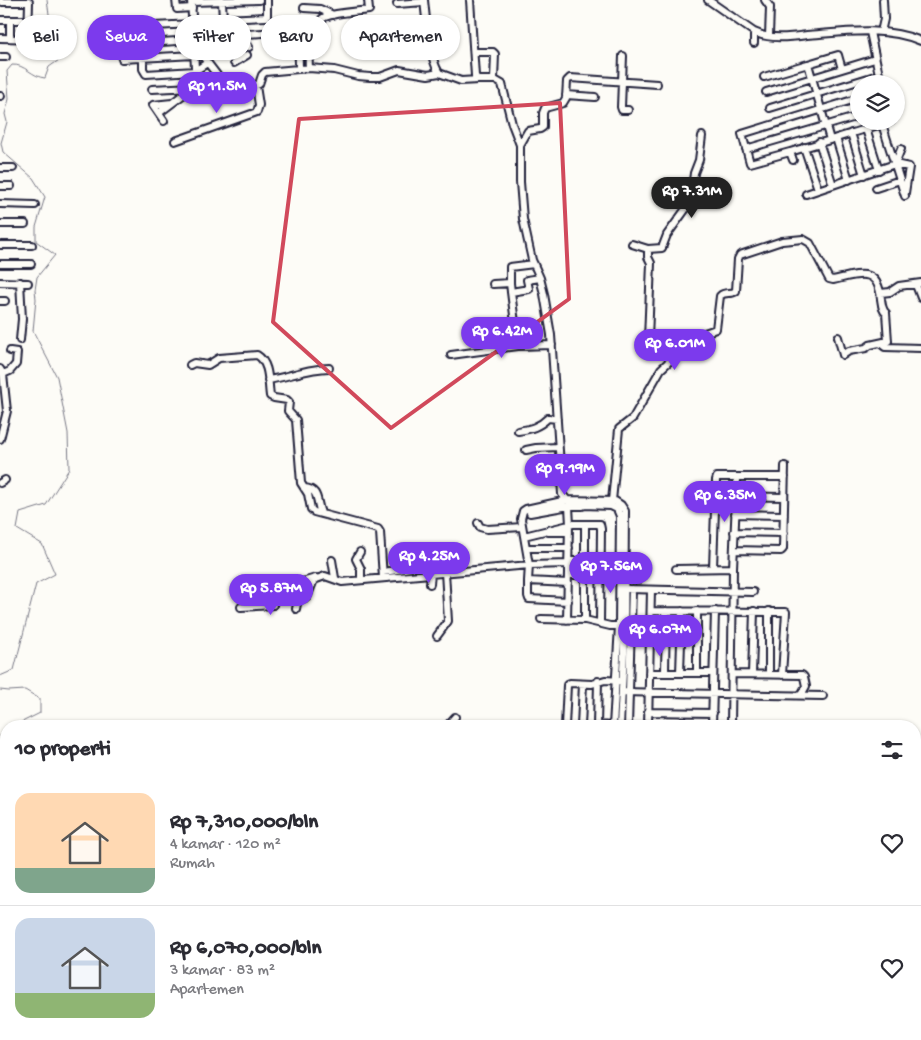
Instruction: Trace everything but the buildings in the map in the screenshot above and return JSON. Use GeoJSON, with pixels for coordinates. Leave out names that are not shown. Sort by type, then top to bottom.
{"type":"FeatureCollection","features":[{"type":"Feature","properties":{"kind":"street"},"geometry":{"type":"LineString","coordinates":[[176,0],[177,9],[192,3],[258,0]]}},
{"type":"Feature","properties":{"kind":"street"},"geometry":{"type":"LineString","coordinates":[[251,17],[267,16],[267,0]]}},
{"type":"Feature","properties":{"kind":"street"},"geometry":{"type":"LineString","coordinates":[[310,68],[309,47],[317,24],[327,16],[369,10],[368,0]]}},
{"type":"Feature","properties":{"kind":"street"},"geometry":{"type":"LineString","coordinates":[[470,0],[474,73],[478,80]]}},
{"type":"Feature","properties":{"kind":"street"},"geometry":{"type":"LineString","coordinates":[[708,0],[754,32],[769,36],[895,32],[921,41]]}},
{"type":"Feature","properties":{"kind":"street"},"geometry":{"type":"LineString","coordinates":[[765,0],[770,7],[769,36]]}},
{"type":"Feature","properties":{"kind":"street"},"geometry":{"type":"LineString","coordinates":[[881,32],[884,19],[883,0]]}},
{"type":"Feature","properties":{"kind":"street"},"geometry":{"type":"LineString","coordinates":[[397,4],[424,1],[429,38],[435,65],[439,73]]}},
{"type":"Feature","properties":{"kind":"street"},"geometry":{"type":"LineString","coordinates":[[0,2],[29,2],[28,15]]}},
{"type":"Feature","properties":{"kind":"street"},"geometry":{"type":"LineString","coordinates":[[222,2],[223,15]]}},
{"type":"Feature","properties":{"kind":"street"},"geometry":{"type":"LineString","coordinates":[[304,8],[320,9],[335,15]]}},
{"type":"Feature","properties":{"kind":"street"},"geometry":{"type":"LineString","coordinates":[[0,20],[15,20]]}},
{"type":"Feature","properties":{"kind":"street"},"geometry":{"type":"LineString","coordinates":[[10,20],[10,38]]}},
{"type":"Feature","properties":{"kind":"street"},"geometry":{"type":"LineString","coordinates":[[175,25],[134,27],[132,43],[175,41]]}},
{"type":"Feature","properties":{"kind":"street"},"geometry":{"type":"LineString","coordinates":[[754,32],[754,44]]}},
{"type":"Feature","properties":{"kind":"street"},"geometry":{"type":"LineString","coordinates":[[870,32],[878,75]]}},
{"type":"Feature","properties":{"kind":"street"},"geometry":{"type":"LineString","coordinates":[[0,38],[15,38]]}},
{"type":"Feature","properties":{"kind":"street"},"geometry":{"type":"LineString","coordinates":[[474,52],[493,52],[495,54],[494,80]]}},
{"type":"Feature","properties":{"kind":"street"},"geometry":{"type":"LineString","coordinates":[[764,77],[838,55],[841,66]]}},
{"type":"Feature","properties":{"kind":"street"},"geometry":{"type":"LineString","coordinates":[[623,56],[621,108],[628,110]]}},
{"type":"Feature","properties":{"kind":"street"},"geometry":{"type":"LineString","coordinates":[[766,92],[812,78],[841,66],[875,59]]}},
{"type":"Feature","properties":{"kind":"street"},"geometry":{"type":"LineString","coordinates":[[143,60],[143,69],[146,74],[195,74]]}},
{"type":"Feature","properties":{"kind":"street"},"geometry":{"type":"LineString","coordinates":[[159,113],[196,85],[194,60]]}},
{"type":"Feature","properties":{"kind":"street"},"geometry":{"type":"LineString","coordinates":[[299,60],[299,69]]}},
{"type":"Feature","properties":{"kind":"street"},"geometry":{"type":"LineString","coordinates":[[195,74],[205,61],[216,75]]}},
{"type":"Feature","properties":{"kind":"street"},"geometry":{"type":"LineString","coordinates":[[808,64],[826,125],[849,180]]}},
{"type":"Feature","properties":{"kind":"street"},"geometry":{"type":"LineString","coordinates":[[242,91],[256,86],[265,72],[310,68],[334,70],[370,78],[380,77],[399,70],[428,75],[439,73],[461,81],[498,80],[502,84],[512,124],[520,145],[523,219],[534,264],[540,278],[552,345],[562,491],[568,503],[569,575],[567,620]]}},
{"type":"Feature","properties":{"kind":"street"},"geometry":{"type":"LineString","coordinates":[[195,74],[205,89]]}},
{"type":"Feature","properties":{"kind":"street"},"geometry":{"type":"LineString","coordinates":[[520,145],[528,131],[543,127],[544,110],[562,104],[566,98],[567,81],[572,78],[657,84]]}},
{"type":"Feature","properties":{"kind":"street"},"geometry":{"type":"LineString","coordinates":[[770,108],[850,83]]}},
{"type":"Feature","properties":{"kind":"street"},"geometry":{"type":"LineString","coordinates":[[175,141],[257,112],[259,105],[256,86]]}},
{"type":"Feature","properties":{"kind":"street"},"geometry":{"type":"LineString","coordinates":[[152,89],[194,87]]}},
{"type":"Feature","properties":{"kind":"street"},"geometry":{"type":"LineString","coordinates":[[174,101],[176,88]]}},
{"type":"Feature","properties":{"kind":"street"},"geometry":{"type":"LineString","coordinates":[[566,95],[595,97]]}},
{"type":"Feature","properties":{"kind":"street"},"geometry":{"type":"LineString","coordinates":[[164,121],[153,105],[174,101]]}},
{"type":"Feature","properties":{"kind":"street"},"geometry":{"type":"LineString","coordinates":[[850,101],[744,133],[742,136],[750,163],[792,156],[804,147],[862,130]]}},
{"type":"Feature","properties":{"kind":"street"},"geometry":{"type":"LineString","coordinates":[[746,149],[850,118]]}},
{"type":"Feature","properties":{"kind":"street"},"geometry":{"type":"LineString","coordinates":[[866,130],[879,170]]}},
{"type":"Feature","properties":{"kind":"street"},"geometry":{"type":"LineString","coordinates":[[806,194],[895,164],[909,167],[905,196],[895,164],[887,137],[884,130]]}},
{"type":"Feature","properties":{"kind":"street"},"geometry":{"type":"LineString","coordinates":[[887,137],[889,130]]}},
{"type":"Feature","properties":{"kind":"street"},"geometry":{"type":"LineString","coordinates":[[851,133],[864,175]]}},
{"type":"Feature","properties":{"kind":"street"},"geometry":{"type":"LineString","coordinates":[[632,244],[648,249],[662,248],[667,235],[690,203],[702,136]]}},
{"type":"Feature","properties":{"kind":"street"},"geometry":{"type":"LineString","coordinates":[[819,142],[833,185]]}},
{"type":"Feature","properties":{"kind":"street"},"geometry":{"type":"LineString","coordinates":[[804,147],[818,190]]}},
{"type":"Feature","properties":{"kind":"street"},"geometry":{"type":"LineString","coordinates":[[895,164],[901,149]]}},
{"type":"Feature","properties":{"kind":"street"},"geometry":{"type":"LineString","coordinates":[[0,168],[13,168]]}},
{"type":"Feature","properties":{"kind":"street"},"geometry":{"type":"LineString","coordinates":[[876,188],[900,180]]}},
{"type":"Feature","properties":{"kind":"street"},"geometry":{"type":"LineString","coordinates":[[0,186],[11,186]]}},
{"type":"Feature","properties":{"kind":"street"},"geometry":{"type":"LineString","coordinates":[[0,204],[36,205]]}},
{"type":"Feature","properties":{"kind":"street"},"geometry":{"type":"LineString","coordinates":[[0,224],[24,224]]}},
{"type":"Feature","properties":{"kind":"street"},"geometry":{"type":"LineString","coordinates":[[648,249],[648,257],[651,263],[648,339],[676,345],[716,329],[719,297],[724,293],[736,291],[738,259],[740,255],[782,241],[796,239],[806,240],[810,244],[829,279],[834,280],[860,274],[869,275],[875,280],[881,293],[883,310],[886,313],[888,341],[849,351],[843,355],[838,338]]}},
{"type":"Feature","properties":{"kind":"street"},"geometry":{"type":"LineString","coordinates":[[0,245],[32,245]]}},
{"type":"Feature","properties":{"kind":"street"},"geometry":{"type":"LineString","coordinates":[[0,264],[30,264]]}},
{"type":"Feature","properties":{"kind":"street"},"geometry":{"type":"LineString","coordinates":[[518,346],[510,283],[510,267],[534,264]]}},
{"type":"Feature","properties":{"kind":"street"},"geometry":{"type":"LineString","coordinates":[[512,292],[529,289],[528,280],[540,278]]}},
{"type":"Feature","properties":{"kind":"street"},"geometry":{"type":"LineString","coordinates":[[0,282],[28,282]]}},
{"type":"Feature","properties":{"kind":"street"},"geometry":{"type":"LineString","coordinates":[[20,282],[22,319],[20,340]]}},
{"type":"Feature","properties":{"kind":"street"},"geometry":{"type":"LineString","coordinates":[[493,284],[510,283]]}},
{"type":"Feature","properties":{"kind":"street"},"geometry":{"type":"LineString","coordinates":[[881,293],[890,292],[903,285],[919,284],[921,298]]}},
{"type":"Feature","properties":{"kind":"street"},"geometry":{"type":"LineString","coordinates":[[880,343],[886,347],[921,348]]}},
{"type":"Feature","properties":{"kind":"street"},"geometry":{"type":"LineString","coordinates":[[451,355],[518,346],[552,345]]}},
{"type":"Feature","properties":{"kind":"street"},"geometry":{"type":"LineString","coordinates":[[612,501],[619,429],[633,418],[661,369],[675,356],[676,345]]}},
{"type":"Feature","properties":{"kind":"street"},"geometry":{"type":"LineString","coordinates":[[0,439],[7,411],[1,371],[10,371],[16,364],[16,352],[10,351]]}},
{"type":"Feature","properties":{"kind":"street"},"geometry":{"type":"LineString","coordinates":[[190,365],[194,363],[208,365],[219,358],[258,355],[266,364],[270,396],[287,400],[289,402],[288,411],[296,420],[301,484],[308,494],[311,509],[378,529],[380,532],[383,575]]}},
{"type":"Feature","properties":{"kind":"street"},"geometry":{"type":"LineString","coordinates":[[268,380],[286,378],[298,372],[305,373],[329,368]]}},
{"type":"Feature","properties":{"kind":"street"},"geometry":{"type":"LineString","coordinates":[[518,431],[535,428],[543,424],[548,418],[557,419]]}},
{"type":"Feature","properties":{"kind":"street"},"geometry":{"type":"LineString","coordinates":[[526,450],[558,447]]}},
{"type":"Feature","properties":{"kind":"street"},"geometry":{"type":"LineString","coordinates":[[734,550],[781,551],[784,546],[785,466]]}},
{"type":"Feature","properties":{"kind":"street"},"geometry":{"type":"LineString","coordinates":[[713,568],[717,477],[785,477]]}},
{"type":"Feature","properties":{"kind":"street"},"geometry":{"type":"LineString","coordinates":[[731,720],[734,611],[733,568],[737,477]]}},
{"type":"Feature","properties":{"kind":"street"},"geometry":{"type":"LineString","coordinates":[[736,496],[784,497]]}},
{"type":"Feature","properties":{"kind":"street"},"geometry":{"type":"LineString","coordinates":[[568,601],[530,600],[528,596],[529,565],[522,527],[522,515],[526,509],[568,503],[612,501],[618,503],[625,511],[622,565]]}},
{"type":"Feature","properties":{"kind":"street"},"geometry":{"type":"LineString","coordinates":[[530,513],[568,503]]}},
{"type":"Feature","properties":{"kind":"street"},"geometry":{"type":"LineString","coordinates":[[585,503],[611,506],[617,509],[620,522],[625,591],[620,720]]}},
{"type":"Feature","properties":{"kind":"street"},"geometry":{"type":"LineString","coordinates":[[735,514],[784,515]]}},
{"type":"Feature","properties":{"kind":"street"},"geometry":{"type":"LineString","coordinates":[[478,523],[480,527],[487,529],[522,527]]}},
{"type":"Feature","properties":{"kind":"street"},"geometry":{"type":"LineString","coordinates":[[524,536],[585,524],[600,524],[600,623]]}},
{"type":"Feature","properties":{"kind":"street"},"geometry":{"type":"LineString","coordinates":[[585,524],[585,620]]}},
{"type":"Feature","properties":{"kind":"street"},"geometry":{"type":"LineString","coordinates":[[734,532],[784,533]]}},
{"type":"Feature","properties":{"kind":"street"},"geometry":{"type":"LineString","coordinates":[[526,548],[569,548]]}},
{"type":"Feature","properties":{"kind":"street"},"geometry":{"type":"LineString","coordinates":[[360,552],[356,559],[361,569],[361,580]]}},
{"type":"Feature","properties":{"kind":"street"},"geometry":{"type":"LineString","coordinates":[[332,560],[335,578]]}},
{"type":"Feature","properties":{"kind":"street"},"geometry":{"type":"LineString","coordinates":[[383,575],[569,562],[622,565]]}},
{"type":"Feature","properties":{"kind":"street"},"geometry":{"type":"LineString","coordinates":[[241,607],[273,605],[275,590],[326,576],[342,582],[361,580],[439,564]]}},
{"type":"Feature","properties":{"kind":"street"},"geometry":{"type":"LineString","coordinates":[[676,568],[733,568]]}},
{"type":"Feature","properties":{"kind":"street"},"geometry":{"type":"LineString","coordinates":[[437,636],[448,621],[445,572]]}},
{"type":"Feature","properties":{"kind":"street"},"geometry":{"type":"LineString","coordinates":[[430,584],[431,573]]}},
{"type":"Feature","properties":{"kind":"street"},"geometry":{"type":"LineString","coordinates":[[569,575],[585,574]]}},
{"type":"Feature","properties":{"kind":"street"},"geometry":{"type":"LineString","coordinates":[[296,609],[298,598],[307,596],[313,581],[317,578]]}},
{"type":"Feature","properties":{"kind":"street"},"geometry":{"type":"LineString","coordinates":[[528,581],[568,583]]}},
{"type":"Feature","properties":{"kind":"street"},"geometry":{"type":"LineString","coordinates":[[648,720],[651,590]]}},
{"type":"Feature","properties":{"kind":"street"},"geometry":{"type":"LineString","coordinates":[[625,591],[753,592]]}},
{"type":"Feature","properties":{"kind":"street"},"geometry":{"type":"LineString","coordinates":[[651,611],[784,611],[787,615],[782,675]]}},
{"type":"Feature","properties":{"kind":"street"},"geometry":{"type":"LineString","coordinates":[[665,673],[666,611]]}},
{"type":"Feature","properties":{"kind":"street"},"geometry":{"type":"LineString","coordinates":[[680,673],[682,611]]}},
{"type":"Feature","properties":{"kind":"street"},"geometry":{"type":"LineString","coordinates":[[697,611],[697,674]]}},
{"type":"Feature","properties":{"kind":"street"},"geometry":{"type":"LineString","coordinates":[[712,720],[714,611]]}},
{"type":"Feature","properties":{"kind":"street"},"geometry":{"type":"LineString","coordinates":[[752,674],[754,611]]}},
{"type":"Feature","properties":{"kind":"street"},"geometry":{"type":"LineString","coordinates":[[769,611],[769,674]]}},
{"type":"Feature","properties":{"kind":"street"},"geometry":{"type":"LineString","coordinates":[[541,619],[585,620],[624,628]]}},
{"type":"Feature","properties":{"kind":"street"},"geometry":{"type":"LineString","coordinates":[[624,628],[619,681],[627,720]]}},
{"type":"Feature","properties":{"kind":"street"},"geometry":{"type":"LineString","coordinates":[[639,638],[650,638]]}},
{"type":"Feature","properties":{"kind":"street"},"geometry":{"type":"LineString","coordinates":[[650,673],[713,673]]}},
{"type":"Feature","properties":{"kind":"street"},"geometry":{"type":"LineString","coordinates":[[732,674],[802,675],[806,686],[801,695]]}},
{"type":"Feature","properties":{"kind":"street"},"geometry":{"type":"LineString","coordinates":[[565,720],[568,685],[592,684],[598,681],[619,681]]}},
{"type":"Feature","properties":{"kind":"street"},"geometry":{"type":"LineString","coordinates":[[597,720],[598,681]]}},
{"type":"Feature","properties":{"kind":"street"},"geometry":{"type":"LineString","coordinates":[[581,720],[583,684]]}},
{"type":"Feature","properties":{"kind":"street"},"geometry":{"type":"LineString","coordinates":[[622,694],[648,692],[823,696]]}},
{"type":"Feature","properties":{"kind":"street"},"geometry":{"type":"LineString","coordinates":[[615,720],[622,694]]}},
{"type":"Feature","properties":{"kind":"street"},"geometry":{"type":"LineString","coordinates":[[648,712],[713,713]]}},
{"type":"Feature","properties":{"kind":"street"},"geometry":{"type":"LineString","coordinates":[[452,720],[455,717]]}},
{"type":"Feature","properties":{"kind":"street"},"geometry":{"type":"LineString","coordinates":[[0,1027],[0,1039]]}},
{"type":"Feature","properties":{"kind":"highlighted area"},"geometry":{"type":"Polygon","coordinates":[[[560,103],[569,299],[391,428],[273,322],[299,119],[560,103]]]}},
{"type":"Feature","properties":{"kind":"waterway"},"geometry":{"type":"LineString","coordinates":[[0,676],[14,670],[36,584],[55,574],[42,544],[17,529],[20,513],[46,505],[69,469],[68,433],[57,377],[33,331],[37,277],[55,255],[36,241],[36,227],[45,197],[33,178],[3,152],[1,143],[7,122],[5,114],[9,99],[7,71],[12,65],[17,65],[45,78],[49,67],[62,58],[50,21],[47,0]]}},
{"type":"Feature","properties":{"kind":"waterway"},"geometry":{"type":"LineString","coordinates":[[0,690],[25,690],[40,699],[40,713],[26,720]]}}]}
